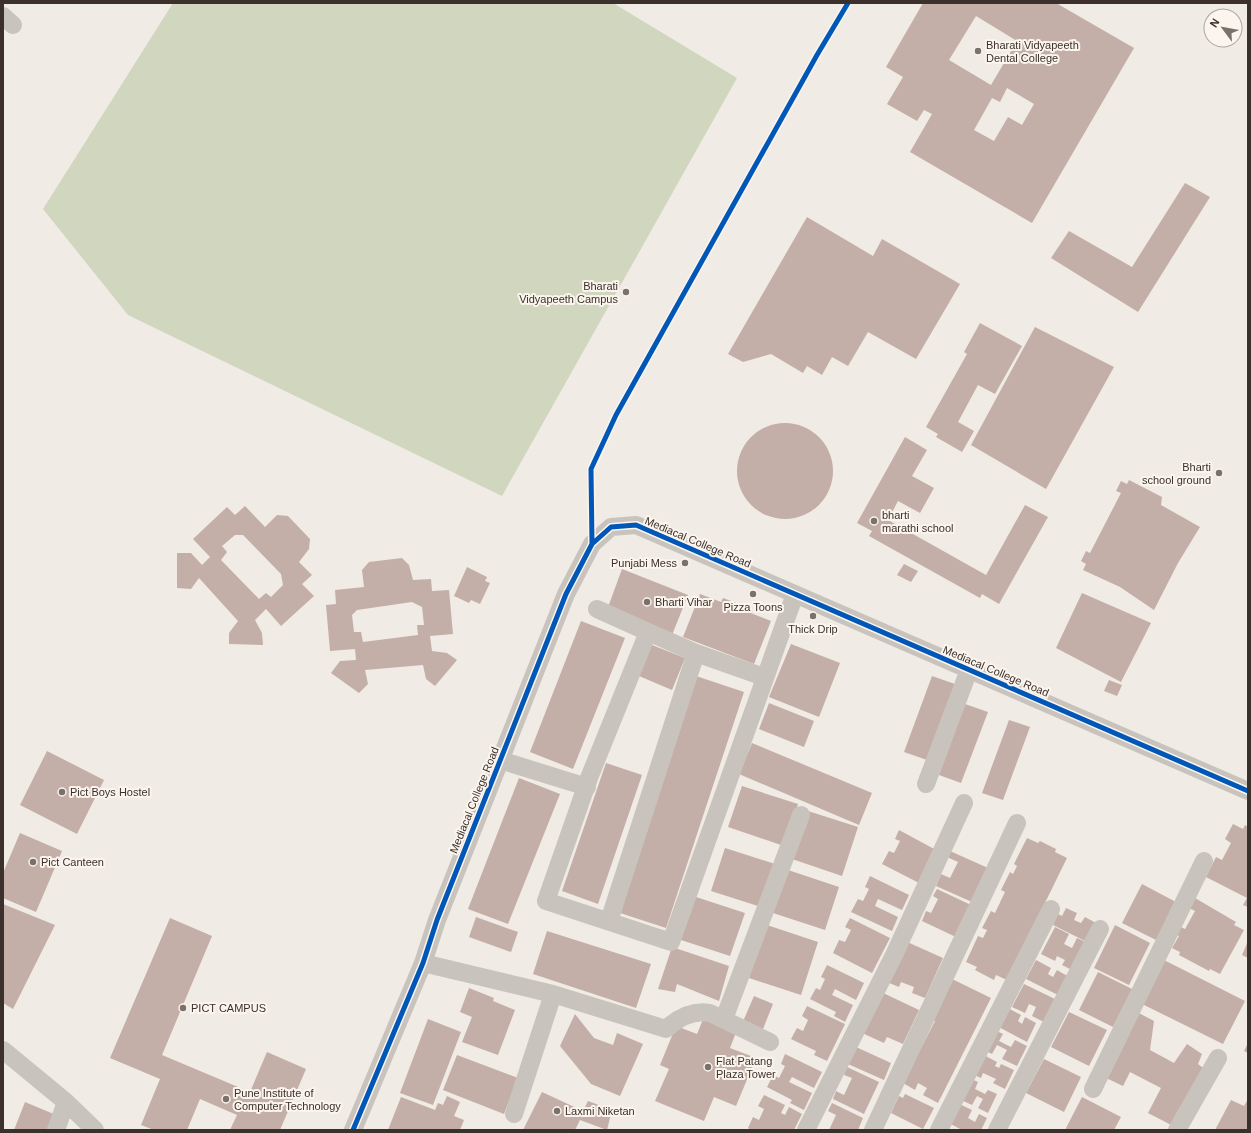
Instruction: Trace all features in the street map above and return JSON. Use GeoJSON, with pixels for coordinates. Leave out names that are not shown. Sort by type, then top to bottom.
{"type":"FeatureCollection","features":[{"type":"Feature","properties":{"kind":"street","name":"Mediacal College Road"},"geometry":{"type":"LineString","coordinates":[[353,1130],[423,963],[437,920],[566,594],[592,544],[611,527],[636,525],[1248,791]]}},
{"type":"Feature","properties":{"kind":"street"},"geometry":{"type":"LineString","coordinates":[[648,632],[588,782],[546,901],[671,942],[764,677],[795,594]]}},
{"type":"Feature","properties":{"kind":"street"},"geometry":{"type":"LineString","coordinates":[[597,609],[696,653],[764,677]]}},
{"type":"Feature","properties":{"kind":"street"},"geometry":{"type":"LineString","coordinates":[[609,922],[696,653]]}},
{"type":"Feature","properties":{"kind":"street"},"geometry":{"type":"LineString","coordinates":[[926,784],[969,670]]}},
{"type":"Feature","properties":{"kind":"street"},"geometry":{"type":"LineString","coordinates":[[503,754],[588,782]]}},
{"type":"Feature","properties":{"kind":"street"},"geometry":{"type":"LineString","coordinates":[[806,1130],[894,955],[964,803]]}},
{"type":"Feature","properties":{"kind":"street"},"geometry":{"type":"LineString","coordinates":[[724,1020],[801,815]]}},
{"type":"Feature","properties":{"kind":"street"},"geometry":{"type":"LineString","coordinates":[[873,1130],[1017,823]]}},
{"type":"Feature","properties":{"kind":"street"},"geometry":{"type":"LineString","coordinates":[[1093,1089],[1204,861]]}},
{"type":"Feature","properties":{"kind":"street"},"geometry":{"type":"LineString","coordinates":[[939,1130],[1052,909]]}},
{"type":"Feature","properties":{"kind":"street"},"geometry":{"type":"LineString","coordinates":[[997,1130],[1100,929]]}},
{"type":"Feature","properties":{"kind":"street"},"geometry":{"type":"LineString","coordinates":[[423,963],[553,994],[666,1029],[675,1020],[700,1011],[710,1013],[770,1042]]}},
{"type":"Feature","properties":{"kind":"street"},"geometry":{"type":"LineString","coordinates":[[514,1114],[553,994]]}},
{"type":"Feature","properties":{"kind":"street"},"geometry":{"type":"LineString","coordinates":[[3,1050],[66,1102],[94,1130]]}},
{"type":"Feature","properties":{"kind":"street"},"geometry":{"type":"LineString","coordinates":[[1177,1130],[1218,1058]]}},
{"type":"Feature","properties":{"kind":"street"},"geometry":{"type":"LineString","coordinates":[[56,1130],[66,1102]]}},
{"type":"Feature","properties":{"kind":"green space"},"geometry":{"type":"Polygon","coordinates":[[[173,3],[613,3],[737,78],[502,496],[128,315],[43,209],[173,3]]]}},
{"type":"Feature","properties":{"kind":"building"},"geometry":{"type":"Polygon","coordinates":[[[923,3],[1056,3],[1134,48],[1032,223],[910,152],[932,114],[924,110],[917,121],[887,104],[903,77],[886,67],[923,3]],[[976,16],[949,60],[991,85],[1017,41],[976,16]],[[1007,88],[1000,102],[992,98],[974,130],[994,141],[1008,117],[1022,125],[1034,104],[1007,88]]]}},
{"type":"Feature","properties":{"kind":"building"},"geometry":{"type":"Polygon","coordinates":[[[1185,183],[1210,197],[1138,312],[1051,258],[1069,231],[1132,267],[1185,183]]]}},
{"type":"Feature","properties":{"kind":"building"},"geometry":{"type":"Polygon","coordinates":[[[807,217],[873,256],[882,239],[960,284],[916,359],[868,332],[848,366],[832,357],[822,375],[807,366],[803,373],[771,354],[743,362],[728,354],[807,217]]]}},
{"type":"Feature","properties":{"kind":"building"},"geometry":{"type":"Polygon","coordinates":[[[980,323],[1022,346],[995,394],[978,385],[958,422],[974,431],[962,452],[936,437],[938,434],[926,427],[967,354],[964,352],[980,323]]]}},
{"type":"Feature","properties":{"kind":"building"},"geometry":{"type":"Polygon","coordinates":[[[1035,327],[1114,367],[1046,489],[971,445],[1035,327]]]}},
{"type":"Feature","properties":{"kind":"building"},"geometry":{"type":"Polygon","coordinates":[[[785,423],[803,426],[819,437],[830,453],[833,471],[830,489],[819,505],[803,516],[785,519],[767,516],[751,505],[740,489],[737,471],[740,453],[751,437],[767,426],[785,423]]]}},
{"type":"Feature","properties":{"kind":"building","name":"bharti marathi school"},"geometry":{"type":"Polygon","coordinates":[[[905,437],[927,450],[912,476],[934,488],[920,513],[898,501],[888,520],[986,575],[1025,505],[1048,517],[999,604],[982,594],[980,598],[869,536],[872,531],[857,523],[905,437]]]}},
{"type":"Feature","properties":{"kind":"building"},"geometry":{"type":"Polygon","coordinates":[[[1129,480],[1162,497],[1161,505],[1200,527],[1178,563],[1154,610],[1120,587],[1083,570],[1086,564],[1081,561],[1086,551],[1090,553],[1121,493],[1116,491],[1121,481],[1127,484],[1129,480]]]}},
{"type":"Feature","properties":{"kind":"building"},"geometry":{"type":"Polygon","coordinates":[[[245,506],[265,527],[277,515],[288,516],[310,539],[309,549],[299,562],[312,575],[302,584],[314,596],[281,626],[266,609],[255,620],[262,633],[263,645],[229,644],[229,633],[238,621],[199,578],[191,589],[177,588],[177,553],[191,553],[202,565],[210,557],[193,539],[227,507],[235,515],[245,506]],[[235,535],[222,546],[227,552],[221,560],[259,599],[266,593],[271,597],[283,585],[281,574],[243,535],[235,535]]]}},
{"type":"Feature","properties":{"kind":"building"},"geometry":{"type":"Polygon","coordinates":[[[402,558],[409,565],[413,580],[431,579],[432,591],[449,590],[453,634],[430,636],[432,651],[447,653],[457,660],[435,686],[426,679],[423,665],[365,670],[368,684],[359,693],[331,673],[340,661],[356,660],[355,649],[330,651],[326,605],[336,604],[335,590],[364,587],[362,570],[369,562],[402,558]],[[412,602],[357,610],[352,615],[354,632],[361,632],[363,642],[418,635],[417,625],[424,625],[422,607],[412,602]]]}},
{"type":"Feature","properties":{"kind":"building"},"geometry":{"type":"Polygon","coordinates":[[[904,564],[918,571],[911,582],[897,575],[904,564]]]}},
{"type":"Feature","properties":{"kind":"building"},"geometry":{"type":"Polygon","coordinates":[[[467,567],[487,577],[485,581],[490,583],[480,604],[471,600],[469,603],[454,596],[467,567]]]}},
{"type":"Feature","properties":{"kind":"building","name":"Bharti Vihar"},"geometry":{"type":"Polygon","coordinates":[[[622,569],[688,595],[672,635],[607,610],[622,569]]]}},
{"type":"Feature","properties":{"kind":"building"},"geometry":{"type":"Polygon","coordinates":[[[1082,593],[1151,623],[1121,682],[1056,648],[1082,593]]]}},
{"type":"Feature","properties":{"kind":"building"},"geometry":{"type":"Polygon","coordinates":[[[700,594],[721,602],[723,598],[744,606],[743,610],[771,621],[754,664],[683,637],[700,594]]]}},
{"type":"Feature","properties":{"kind":"building"},"geometry":{"type":"Polygon","coordinates":[[[581,621],[625,638],[573,769],[530,752],[581,621]]]}},
{"type":"Feature","properties":{"kind":"building"},"geometry":{"type":"Polygon","coordinates":[[[791,644],[840,663],[819,717],[769,697],[791,644]]]}},
{"type":"Feature","properties":{"kind":"building"},"geometry":{"type":"Polygon","coordinates":[[[652,645],[685,658],[672,690],[639,676],[652,645]]]}},
{"type":"Feature","properties":{"kind":"building"},"geometry":{"type":"Polygon","coordinates":[[[696,676],[744,692],[666,928],[617,912],[696,676]]]}},
{"type":"Feature","properties":{"kind":"building"},"geometry":{"type":"Polygon","coordinates":[[[932,676],[955,684],[927,760],[904,752],[932,676]]]}},
{"type":"Feature","properties":{"kind":"building"},"geometry":{"type":"Polygon","coordinates":[[[1109,680],[1122,685],[1117,696],[1104,691],[1109,680]]]}},
{"type":"Feature","properties":{"kind":"building"},"geometry":{"type":"Polygon","coordinates":[[[769,703],[814,721],[804,747],[759,729],[769,703]]]}},
{"type":"Feature","properties":{"kind":"building"},"geometry":{"type":"Polygon","coordinates":[[[965,704],[988,712],[961,783],[939,775],[965,704]]]}},
{"type":"Feature","properties":{"kind":"building"},"geometry":{"type":"Polygon","coordinates":[[[1009,720],[1030,727],[1003,800],[982,793],[1009,720]]]}},
{"type":"Feature","properties":{"kind":"building"},"geometry":{"type":"Polygon","coordinates":[[[752,743],[872,793],[859,825],[739,774],[752,743]]]}},
{"type":"Feature","properties":{"kind":"building","name":"Pict Boys Hostel"},"geometry":{"type":"Polygon","coordinates":[[[47,751],[104,780],[77,834],[20,805],[47,751]]]}},
{"type":"Feature","properties":{"kind":"building"},"geometry":{"type":"Polygon","coordinates":[[[606,763],[642,775],[598,904],[562,891],[606,763]]]}},
{"type":"Feature","properties":{"kind":"building"},"geometry":{"type":"Polygon","coordinates":[[[519,778],[560,794],[508,924],[468,909],[519,778]]]}},
{"type":"Feature","properties":{"kind":"building"},"geometry":{"type":"Polygon","coordinates":[[[742,786],[798,804],[784,846],[728,827],[742,786]]]}},
{"type":"Feature","properties":{"kind":"building"},"geometry":{"type":"Polygon","coordinates":[[[808,811],[858,827],[842,876],[792,859],[808,811]]]}},
{"type":"Feature","properties":{"kind":"building"},"geometry":{"type":"Polygon","coordinates":[[[1233,824],[1243,829],[1245,825],[1248,827],[1248,907],[1243,905],[1247,898],[1206,877],[1216,857],[1222,860],[1231,843],[1225,839],[1233,824]]]}},
{"type":"Feature","properties":{"kind":"building"},"geometry":{"type":"Polygon","coordinates":[[[899,830],[936,850],[919,883],[882,864],[889,851],[894,853],[900,841],[895,839],[899,830]]]}},
{"type":"Feature","properties":{"kind":"building","name":"Pict Canteen"},"geometry":{"type":"Polygon","coordinates":[[[20,833],[62,851],[36,912],[3,898],[3,873],[20,833]]]}},
{"type":"Feature","properties":{"kind":"building"},"geometry":{"type":"Polygon","coordinates":[[[1027,838],[1038,843],[1040,841],[1056,849],[1055,852],[1067,858],[1007,980],[996,975],[994,980],[975,970],[977,967],[966,962],[978,936],[983,938],[987,930],[982,928],[991,911],[995,913],[1005,892],[1001,890],[1010,872],[1013,874],[1017,866],[1014,864],[1027,838]]]}},
{"type":"Feature","properties":{"kind":"building"},"geometry":{"type":"Polygon","coordinates":[[[725,848],[775,864],[761,907],[711,891],[725,848]]]}},
{"type":"Feature","properties":{"kind":"building"},"geometry":{"type":"Polygon","coordinates":[[[950,851],[988,868],[972,902],[936,886],[941,874],[950,878],[958,862],[947,857],[950,851]]]}},
{"type":"Feature","properties":{"kind":"building"},"geometry":{"type":"Polygon","coordinates":[[[788,870],[839,887],[825,930],[773,913],[788,870]]]}},
{"type":"Feature","properties":{"kind":"building"},"geometry":{"type":"Polygon","coordinates":[[[870,876],[909,895],[902,910],[878,899],[875,906],[898,917],[892,931],[851,912],[858,899],[863,901],[869,889],[865,887],[870,876]]]}},
{"type":"Feature","properties":{"kind":"building"},"geometry":{"type":"Polygon","coordinates":[[[1142,884],[1176,902],[1156,940],[1122,923],[1142,884]]]}},
{"type":"Feature","properties":{"kind":"building"},"geometry":{"type":"Polygon","coordinates":[[[937,889],[971,905],[956,937],[922,921],[926,911],[931,913],[938,899],[933,896],[937,889]]]}},
{"type":"Feature","properties":{"kind":"building"},"geometry":{"type":"Polygon","coordinates":[[[693,896],[745,913],[730,956],[678,939],[693,896]]]}},
{"type":"Feature","properties":{"kind":"building"},"geometry":{"type":"Polygon","coordinates":[[[1195,898],[1236,922],[1234,925],[1244,930],[1220,974],[1210,969],[1209,971],[1179,955],[1180,952],[1172,948],[1179,936],[1175,934],[1179,926],[1185,929],[1195,911],[1189,908],[1195,898]]]}},
{"type":"Feature","properties":{"kind":"building"},"geometry":{"type":"Polygon","coordinates":[[[3,904],[55,925],[13,1009],[3,1003],[3,904]]]}},
{"type":"Feature","properties":{"kind":"building"},"geometry":{"type":"Polygon","coordinates":[[[1066,908],[1077,913],[1074,920],[1081,923],[1085,917],[1096,923],[1087,942],[1053,925],[1058,914],[1062,916],[1066,908]]]}},
{"type":"Feature","properties":{"kind":"building"},"geometry":{"type":"Polygon","coordinates":[[[476,917],[518,932],[511,952],[469,937],[476,917]]]}},
{"type":"Feature","properties":{"kind":"building"},"geometry":{"type":"Polygon","coordinates":[[[170,918],[212,936],[162,1055],[250,1092],[267,1052],[306,1069],[280,1130],[230,1130],[237,1115],[200,1099],[187,1130],[154,1130],[141,1125],[160,1079],[110,1058],[170,918]]]}},
{"type":"Feature","properties":{"kind":"building"},"geometry":{"type":"Polygon","coordinates":[[[850,918],[890,938],[872,973],[833,953],[839,940],[845,942],[851,930],[845,927],[850,918]]]}},
{"type":"Feature","properties":{"kind":"building"},"geometry":{"type":"Polygon","coordinates":[[[767,925],[818,942],[801,995],[749,978],[767,925]]]}},
{"type":"Feature","properties":{"kind":"building"},"geometry":{"type":"Polygon","coordinates":[[[1115,925],[1150,943],[1129,985],[1094,968],[1115,925]]]}},
{"type":"Feature","properties":{"kind":"building"},"geometry":{"type":"Polygon","coordinates":[[[1055,927],[1069,934],[1064,944],[1072,948],[1077,938],[1088,943],[1074,971],[1062,965],[1065,960],[1057,956],[1055,961],[1041,954],[1055,927]]]}},
{"type":"Feature","properties":{"kind":"building"},"geometry":{"type":"Polygon","coordinates":[[[547,931],[651,964],[636,1008],[533,974],[547,931]]]}},
{"type":"Feature","properties":{"kind":"building"},"geometry":{"type":"Polygon","coordinates":[[[905,941],[943,958],[925,998],[912,993],[914,987],[901,982],[899,987],[887,982],[905,941]]]}},
{"type":"Feature","properties":{"kind":"building"},"geometry":{"type":"Polygon","coordinates":[[[1248,941],[1248,958],[1242,955],[1248,941]]]}},
{"type":"Feature","properties":{"kind":"building"},"geometry":{"type":"Polygon","coordinates":[[[672,947],[729,966],[719,1001],[677,984],[675,992],[658,989],[672,947]]]}},
{"type":"Feature","properties":{"kind":"building"},"geometry":{"type":"Polygon","coordinates":[[[1160,958],[1245,1001],[1223,1044],[1138,1002],[1160,958]]]}},
{"type":"Feature","properties":{"kind":"building"},"geometry":{"type":"Polygon","coordinates":[[[1036,960],[1051,968],[1048,974],[1053,977],[1057,970],[1069,977],[1060,996],[1026,979],[1036,960]]]}},
{"type":"Feature","properties":{"kind":"building"},"geometry":{"type":"Polygon","coordinates":[[[827,965],[864,983],[856,1000],[835,989],[832,995],[853,1005],[845,1022],[834,1016],[836,1012],[810,999],[816,988],[820,990],[825,979],[821,977],[827,965]]]}},
{"type":"Feature","properties":{"kind":"building"},"geometry":{"type":"Polygon","coordinates":[[[1098,972],[1132,989],[1113,1027],[1079,1010],[1098,972]]]}},
{"type":"Feature","properties":{"kind":"building"},"geometry":{"type":"Polygon","coordinates":[[[950,978],[991,998],[938,1103],[923,1095],[927,1088],[918,1083],[915,1090],[903,1083],[935,1021],[930,1018],[950,978]]]}},
{"type":"Feature","properties":{"kind":"building"},"geometry":{"type":"Polygon","coordinates":[[[1024,984],[1057,1000],[1046,1023],[1032,1016],[1036,1007],[1029,1004],[1025,1013],[1012,1007],[1024,984]]]}},
{"type":"Feature","properties":{"kind":"building"},"geometry":{"type":"Polygon","coordinates":[[[469,988],[494,998],[493,1001],[515,1010],[498,1055],[462,1042],[472,1017],[460,1012],[469,988]]]}},
{"type":"Feature","properties":{"kind":"building"},"geometry":{"type":"Polygon","coordinates":[[[881,992],[919,1010],[903,1044],[887,1037],[884,1043],[862,1033],[881,992]]]}},
{"type":"Feature","properties":{"kind":"building"},"geometry":{"type":"Polygon","coordinates":[[[754,996],[773,1004],[761,1034],[741,1026],[754,996]]]}},
{"type":"Feature","properties":{"kind":"building"},"geometry":{"type":"Polygon","coordinates":[[[807,1006],[845,1024],[827,1061],[814,1055],[816,1051],[791,1039],[797,1028],[803,1031],[808,1020],[802,1016],[807,1006]]]}},
{"type":"Feature","properties":{"kind":"building"},"geometry":{"type":"Polygon","coordinates":[[[1004,1006],[1021,1015],[1018,1021],[1022,1024],[1025,1017],[1036,1023],[1027,1042],[995,1025],[1004,1006]]]}},
{"type":"Feature","properties":{"kind":"building"},"geometry":{"type":"Polygon","coordinates":[[[1135,1011],[1154,1021],[1150,1050],[1174,1063],[1187,1044],[1202,1054],[1198,1064],[1207,1071],[1177,1128],[1148,1113],[1161,1088],[1130,1072],[1123,1086],[1102,1076],[1135,1011]]]}},
{"type":"Feature","properties":{"kind":"building"},"geometry":{"type":"Polygon","coordinates":[[[1069,1012],[1107,1030],[1089,1066],[1051,1047],[1069,1012]]]}},
{"type":"Feature","properties":{"kind":"building"},"geometry":{"type":"Polygon","coordinates":[[[575,1014],[594,1038],[613,1045],[617,1033],[643,1044],[620,1096],[591,1084],[560,1046],[575,1014]]]}},
{"type":"Feature","properties":{"kind":"building","name":"Flat Patang Plaza Tower"},"geometry":{"type":"Polygon","coordinates":[[[704,1017],[737,1030],[730,1048],[756,1058],[736,1106],[714,1097],[704,1121],[655,1101],[669,1069],[660,1065],[676,1026],[697,1034],[704,1017]]]}},
{"type":"Feature","properties":{"kind":"building"},"geometry":{"type":"Polygon","coordinates":[[[428,1019],[461,1032],[433,1105],[400,1093],[428,1019]]]}},
{"type":"Feature","properties":{"kind":"building"},"geometry":{"type":"Polygon","coordinates":[[[992,1029],[1003,1034],[999,1041],[1011,1047],[1015,1040],[1027,1046],[1017,1066],[1002,1059],[1007,1050],[997,1045],[992,1054],[982,1049],[992,1029]]]}},
{"type":"Feature","properties":{"kind":"building"},"geometry":{"type":"Polygon","coordinates":[[[1248,1043],[1248,1053],[1244,1051],[1248,1043]]]}},
{"type":"Feature","properties":{"kind":"building"},"geometry":{"type":"Polygon","coordinates":[[[856,1047],[891,1063],[884,1080],[848,1064],[856,1047]]]}},
{"type":"Feature","properties":{"kind":"building"},"geometry":{"type":"Polygon","coordinates":[[[980,1053],[997,1062],[995,1066],[999,1068],[1001,1064],[1014,1070],[1005,1089],[993,1083],[996,1079],[983,1073],[981,1078],[970,1073],[980,1053]]]}},
{"type":"Feature","properties":{"kind":"building"},"geometry":{"type":"Polygon","coordinates":[[[785,1054],[822,1072],[814,1088],[792,1077],[789,1082],[812,1093],[804,1110],[790,1103],[792,1100],[767,1087],[773,1075],[779,1078],[785,1066],[781,1064],[785,1054]]]}},
{"type":"Feature","properties":{"kind":"building"},"geometry":{"type":"Polygon","coordinates":[[[457,1055],[518,1078],[504,1114],[443,1090],[457,1055]]]}},
{"type":"Feature","properties":{"kind":"building"},"geometry":{"type":"Polygon","coordinates":[[[1044,1059],[1081,1077],[1064,1112],[1026,1093],[1044,1059]]]}},
{"type":"Feature","properties":{"kind":"building"},"geometry":{"type":"Polygon","coordinates":[[[847,1067],[879,1082],[864,1114],[833,1099],[836,1091],[844,1095],[852,1078],[844,1075],[847,1067]]]}},
{"type":"Feature","properties":{"kind":"building"},"geometry":{"type":"Polygon","coordinates":[[[969,1078],[978,1082],[975,1089],[985,1094],[988,1090],[997,1094],[988,1113],[978,1108],[983,1099],[977,1096],[972,1105],[959,1099],[969,1078]]]}},
{"type":"Feature","properties":{"kind":"building","name":"Laxmi Niketan"},"geometry":{"type":"Polygon","coordinates":[[[542,1092],[583,1111],[588,1101],[612,1110],[607,1130],[580,1120],[575,1130],[523,1130],[542,1092]]]}},
{"type":"Feature","properties":{"kind":"building"},"geometry":{"type":"Polygon","coordinates":[[[905,1094],[934,1108],[923,1129],[891,1113],[899,1096],[903,1098],[905,1094]]]}},
{"type":"Feature","properties":{"kind":"building"},"geometry":{"type":"Polygon","coordinates":[[[764,1095],[785,1105],[781,1113],[785,1115],[789,1107],[802,1114],[794,1130],[751,1130],[748,1128],[753,1117],[759,1120],[764,1109],[758,1106],[764,1095]]]}},
{"type":"Feature","properties":{"kind":"building"},"geometry":{"type":"Polygon","coordinates":[[[447,1096],[460,1102],[454,1116],[464,1120],[460,1130],[388,1130],[401,1097],[435,1110],[438,1103],[443,1105],[447,1096]]]}},
{"type":"Feature","properties":{"kind":"building"},"geometry":{"type":"Polygon","coordinates":[[[1082,1097],[1121,1117],[1114,1130],[1065,1130],[1082,1097]]]}},
{"type":"Feature","properties":{"kind":"building"},"geometry":{"type":"Polygon","coordinates":[[[1248,1099],[1248,1130],[1215,1130],[1231,1100],[1244,1106],[1248,1099]]]}},
{"type":"Feature","properties":{"kind":"building"},"geometry":{"type":"Polygon","coordinates":[[[25,1102],[56,1115],[50,1130],[14,1130],[25,1102]]]}},
{"type":"Feature","properties":{"kind":"building"},"geometry":{"type":"Polygon","coordinates":[[[832,1103],[863,1118],[858,1130],[829,1130],[836,1115],[828,1111],[832,1103]]]}},
{"type":"Feature","properties":{"kind":"building"},"geometry":{"type":"Polygon","coordinates":[[[957,1103],[972,1110],[968,1118],[975,1122],[979,1114],[987,1118],[981,1130],[962,1130],[947,1122],[957,1103]]]}},
{"type":"Feature","properties":{"kind":"cycle path"},"geometry":{"type":"LineString","coordinates":[[592,544],[591,469],[616,415],[817,55],[848,3]]}},
{"type":"Feature","properties":{"kind":"cycle path"},"geometry":{"type":"LineString","coordinates":[[353,1130],[423,963],[437,920],[566,594],[592,544],[611,527],[636,525],[1248,791]]}},
{"type":"Feature","properties":{"kind":"place","name":"Bharati Vidyapeeth Dental College"},"geometry":{"type":"Point","coordinates":[978,51]}},
{"type":"Feature","properties":{"kind":"place","name":"Bharati Vidyapeeth Campus"},"geometry":{"type":"Point","coordinates":[626,292]}},
{"type":"Feature","properties":{"kind":"place","name":"Bharti school ground"},"geometry":{"type":"Point","coordinates":[1219,473]}},
{"type":"Feature","properties":{"kind":"place","name":"bharti marathi school"},"geometry":{"type":"Point","coordinates":[874,521]}},
{"type":"Feature","properties":{"kind":"place","name":"Punjabi Mess"},"geometry":{"type":"Point","coordinates":[685,563]}},
{"type":"Feature","properties":{"kind":"place","name":"Pizza Toons"},"geometry":{"type":"Point","coordinates":[753,594]}},
{"type":"Feature","properties":{"kind":"place","name":"Bharti Vihar"},"geometry":{"type":"Point","coordinates":[647,602]}},
{"type":"Feature","properties":{"kind":"place","name":"Thick Drip"},"geometry":{"type":"Point","coordinates":[813,616]}},
{"type":"Feature","properties":{"kind":"place","name":"Pict Boys Hostel"},"geometry":{"type":"Point","coordinates":[62,792]}},
{"type":"Feature","properties":{"kind":"place","name":"Pict Canteen"},"geometry":{"type":"Point","coordinates":[33,862]}},
{"type":"Feature","properties":{"kind":"place","name":"PICT CAMPUS"},"geometry":{"type":"Point","coordinates":[183,1008]}},
{"type":"Feature","properties":{"kind":"place","name":"Flat Patang Plaza Tower"},"geometry":{"type":"Point","coordinates":[708,1067]}},
{"type":"Feature","properties":{"kind":"place","name":"Pune Institute of Computer Technology"},"geometry":{"type":"Point","coordinates":[226,1099]}},
{"type":"Feature","properties":{"kind":"place","name":"Laxmi Niketan"},"geometry":{"type":"Point","coordinates":[557,1111]}}]}
